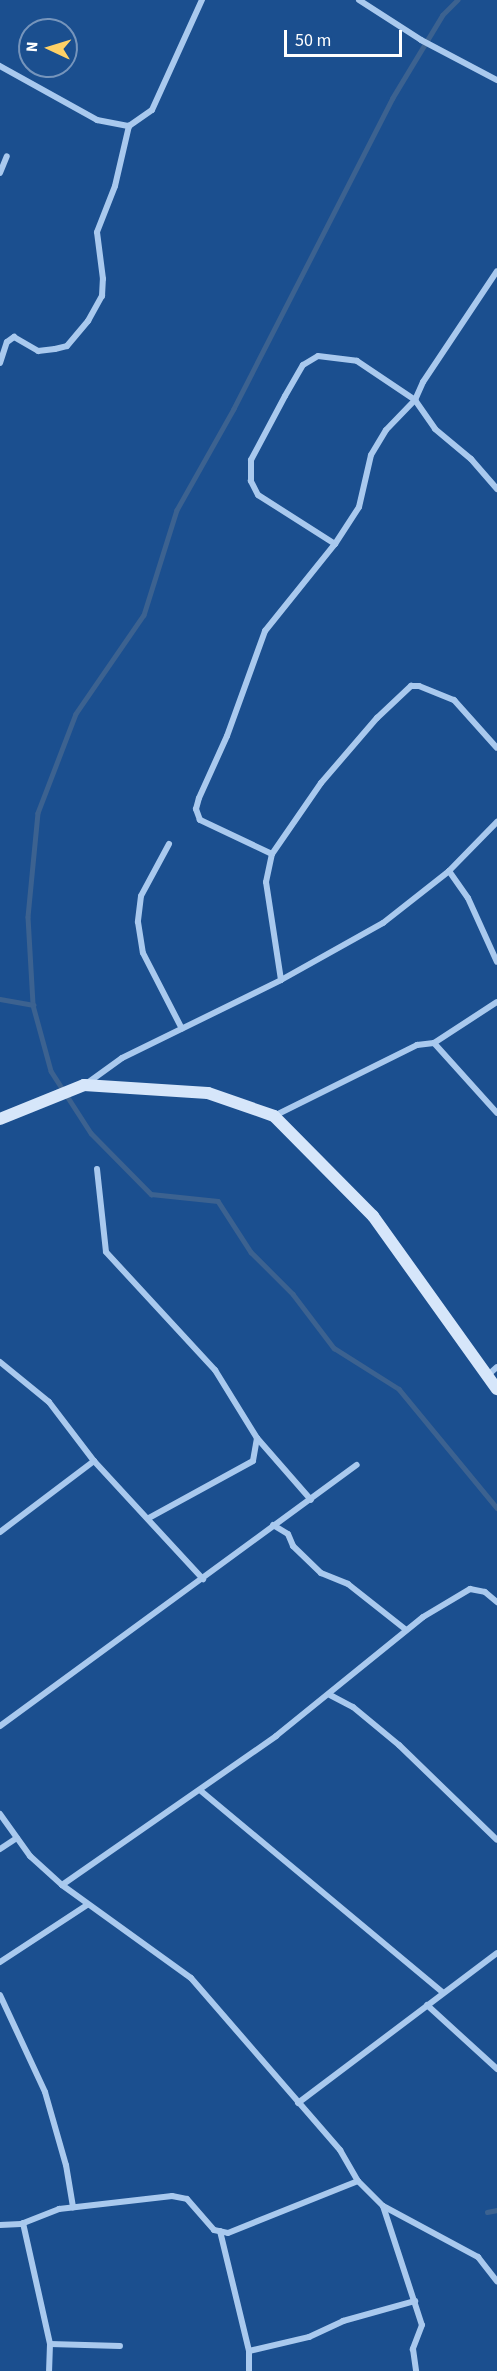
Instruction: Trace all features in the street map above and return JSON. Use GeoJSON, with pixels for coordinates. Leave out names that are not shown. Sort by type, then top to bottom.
{"type":"FeatureCollection","features":[{"type":"Feature","properties":{"kind":"street"},"geometry":{"type":"LineString","coordinates":[[0,363],[7,342],[14,337],[38,351],[67,346],[88,321],[102,296],[97,232],[115,186],[129,126],[152,110],[202,0]]}},
{"type":"Feature","properties":{"kind":"street"},"geometry":{"type":"LineString","coordinates":[[359,0],[436,49],[497,81]]}},
{"type":"Feature","properties":{"kind":"street"},"geometry":{"type":"LineString","coordinates":[[0,66],[97,120],[129,126]]}},
{"type":"Feature","properties":{"kind":"street"},"geometry":{"type":"LineString","coordinates":[[0,173],[7,156]]}},
{"type":"Feature","properties":{"kind":"street"},"geometry":{"type":"LineString","coordinates":[[272,854],[200,820],[196,809],[227,736],[265,631],[335,544],[359,507],[371,455],[386,430],[415,400],[423,382],[497,271]]}},
{"type":"Feature","properties":{"kind":"street"},"geometry":{"type":"LineString","coordinates":[[335,544],[258,495],[251,481],[251,460],[285,396],[303,365],[318,356],[357,361],[415,400],[435,429],[471,459],[497,489]]}},
{"type":"Feature","properties":{"kind":"street"},"geometry":{"type":"LineString","coordinates":[[282,980],[266,882],[272,854],[321,783],[376,718],[411,686],[419,686],[454,700],[497,748]]}},
{"type":"Feature","properties":{"kind":"street"},"geometry":{"type":"LineString","coordinates":[[0,1119],[57,1098],[84,1085],[122,1058],[282,980],[383,923],[449,871],[497,822]]}},
{"type":"Feature","properties":{"kind":"street"},"geometry":{"type":"LineString","coordinates":[[169,844],[141,896],[138,922],[143,953],[182,1029]]}},
{"type":"Feature","properties":{"kind":"street"},"geometry":{"type":"LineString","coordinates":[[449,871],[468,898],[497,962]]}},
{"type":"Feature","properties":{"kind":"street"},"geometry":{"type":"LineString","coordinates":[[274,1116],[417,1045],[434,1043],[497,1002]]}},
{"type":"Feature","properties":{"kind":"street"},"geometry":{"type":"LineString","coordinates":[[434,1043],[497,1113]]}},
{"type":"Feature","properties":{"kind":"street"},"geometry":{"type":"LineString","coordinates":[[84,1085],[208,1093],[274,1116],[373,1216],[497,1389]]}},
{"type":"Feature","properties":{"kind":"street"},"geometry":{"type":"LineString","coordinates":[[97,1169],[106,1252],[215,1370],[257,1437],[311,1500]]}},
{"type":"Feature","properties":{"kind":"street"},"geometry":{"type":"LineString","coordinates":[[0,1362],[49,1402],[94,1461],[203,1579]]}},
{"type":"Feature","properties":{"kind":"street"},"geometry":{"type":"LineString","coordinates":[[487,1377],[497,1368]]}},
{"type":"Feature","properties":{"kind":"street"},"geometry":{"type":"LineString","coordinates":[[149,1518],[253,1461],[257,1437]]}},
{"type":"Feature","properties":{"kind":"street"},"geometry":{"type":"LineString","coordinates":[[0,1532],[94,1461]]}},
{"type":"Feature","properties":{"kind":"street"},"geometry":{"type":"LineString","coordinates":[[0,1726],[357,1465]]}},
{"type":"Feature","properties":{"kind":"street"},"geometry":{"type":"LineString","coordinates":[[273,1525],[288,1534],[293,1546],[321,1573],[348,1584],[405,1629]]}},
{"type":"Feature","properties":{"kind":"street"},"geometry":{"type":"LineString","coordinates":[[63,1885],[201,1791],[330,1695],[405,1629],[470,1589],[485,1592],[497,1602]]}},
{"type":"Feature","properties":{"kind":"street"},"geometry":{"type":"LineString","coordinates":[[330,1695],[353,1707],[399,1745],[497,1840]]}},
{"type":"Feature","properties":{"kind":"street"},"geometry":{"type":"LineString","coordinates":[[201,1791],[442,1992]]}},
{"type":"Feature","properties":{"kind":"street"},"geometry":{"type":"LineString","coordinates":[[0,1814],[30,1856],[63,1885],[87,1905],[191,1978],[340,2151],[358,2181],[383,2206],[478,2258],[497,2281]]}},
{"type":"Feature","properties":{"kind":"street"},"geometry":{"type":"LineString","coordinates":[[0,1849],[17,1838]]}},
{"type":"Feature","properties":{"kind":"street"},"geometry":{"type":"LineString","coordinates":[[0,1962],[87,1905]]}},
{"type":"Feature","properties":{"kind":"street"},"geometry":{"type":"LineString","coordinates":[[298,2103],[442,1992],[497,1953]]}},
{"type":"Feature","properties":{"kind":"street"},"geometry":{"type":"LineString","coordinates":[[0,1995],[45,2092],[66,2165],[73,2207]]}},
{"type":"Feature","properties":{"kind":"street"},"geometry":{"type":"LineString","coordinates":[[428,2005],[497,2069]]}},
{"type":"Feature","properties":{"kind":"street"},"geometry":{"type":"LineString","coordinates":[[0,2225],[23,2223],[73,2207],[172,2196],[187,2199],[214,2230],[228,2233],[358,2181]]}},
{"type":"Feature","properties":{"kind":"street"},"geometry":{"type":"LineString","coordinates":[[383,2206],[423,2325],[413,2349],[416,2371]]}},
{"type":"Feature","properties":{"kind":"street"},"geometry":{"type":"LineString","coordinates":[[23,2223],[50,2344],[49,2371]]}},
{"type":"Feature","properties":{"kind":"street"},"geometry":{"type":"LineString","coordinates":[[220,2231],[249,2351],[249,2371]]}},
{"type":"Feature","properties":{"kind":"street"},"geometry":{"type":"LineString","coordinates":[[249,2351],[309,2337],[343,2321],[416,2301]]}},
{"type":"Feature","properties":{"kind":"street"},"geometry":{"type":"LineString","coordinates":[[50,2344],[120,2346]]}},
{"type":"Feature","properties":{"kind":"waterway"},"geometry":{"type":"LineString","coordinates":[[458,0],[443,15],[393,98],[234,409],[177,510],[144,615],[76,714],[38,813],[28,917],[33,1005],[51,1071],[91,1133],[151,1194],[218,1201],[251,1252],[293,1294],[334,1348],[399,1389],[497,1508]]}},
{"type":"Feature","properties":{"kind":"waterway"},"geometry":{"type":"LineString","coordinates":[[0,999],[33,1005]]}},
{"type":"Feature","properties":{"kind":"waterway"},"geometry":{"type":"LineString","coordinates":[[487,2212],[497,2210]]}}]}
